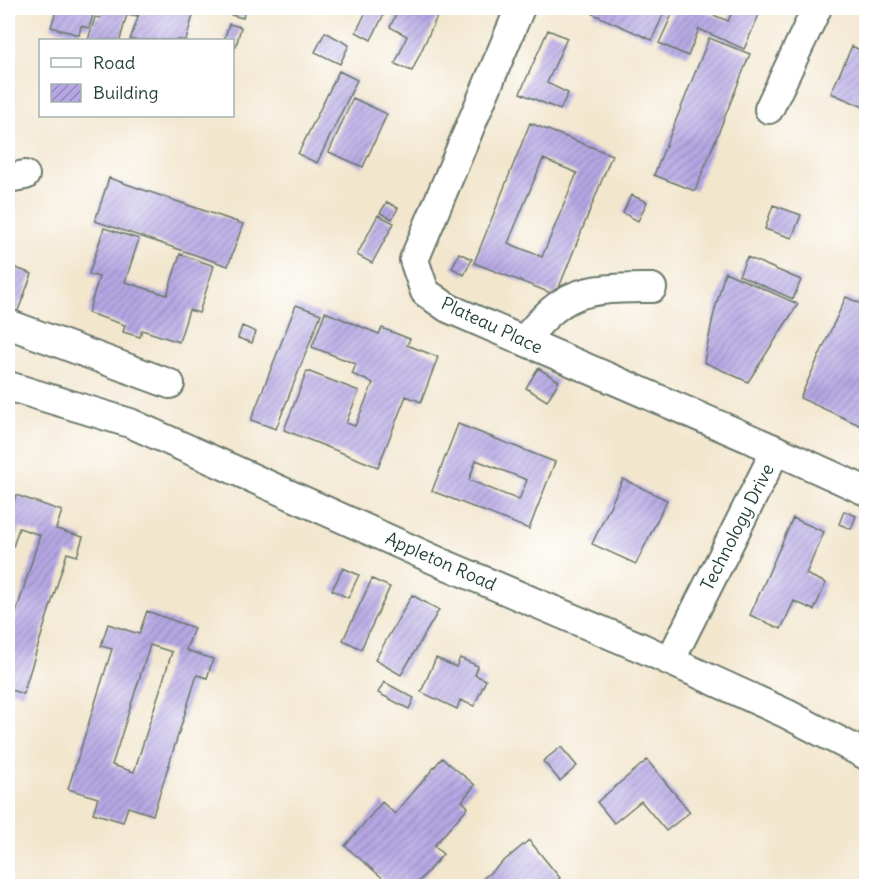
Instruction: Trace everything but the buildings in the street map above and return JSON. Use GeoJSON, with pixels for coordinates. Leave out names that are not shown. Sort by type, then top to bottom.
{"type":"FeatureCollection","features":[{"type":"Feature","properties":{"kind":"street","name":"Plateau Place"},"geometry":{"type":"LineString","coordinates":[[520,8],[414,260],[425,292],[448,308],[776,450]]}},
{"type":"Feature","properties":{"kind":"street"},"geometry":{"type":"LineString","coordinates":[[769,109],[817,8]]}},
{"type":"Feature","properties":{"kind":"street"},"geometry":{"type":"LineString","coordinates":[[524,341],[543,317],[569,298],[600,289],[652,288]]}},
{"type":"Feature","properties":{"kind":"street"},"geometry":{"type":"LineString","coordinates":[[8,324],[170,384]]}},
{"type":"Feature","properties":{"kind":"street","name":"Appleton Road"},"geometry":{"type":"LineString","coordinates":[[8,386],[130,423],[444,564],[670,661],[787,714],[867,755]]}},
{"type":"Feature","properties":{"kind":"street","name":"Technology Drive"},"geometry":{"type":"LineString","coordinates":[[670,661],[776,450],[867,491]]}}]}
